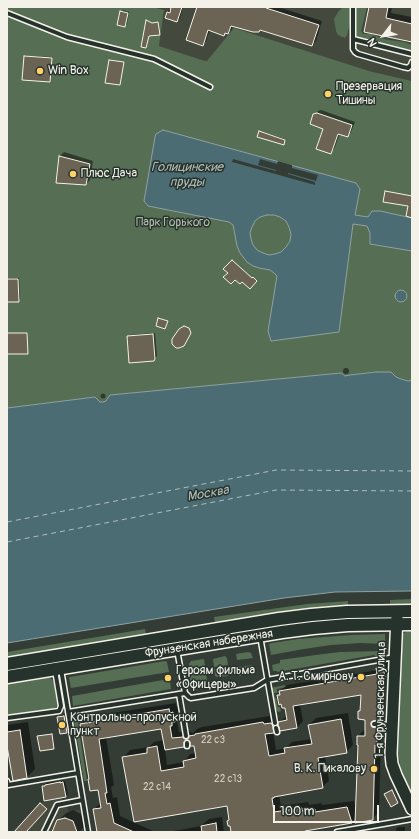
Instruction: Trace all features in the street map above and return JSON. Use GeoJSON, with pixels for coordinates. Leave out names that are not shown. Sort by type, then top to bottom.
{"type":"FeatureCollection","features":[{"type":"Feature","properties":{"kind":"main road","name":"Фрунзенская набережная"},"geometry":{"type":"LineString","coordinates":[[7,664],[286,618],[347,612],[412,611]]}},
{"type":"Feature","properties":{"kind":"main road","name":"Фрунзенская набережная"},"geometry":{"type":"LineString","coordinates":[[7,677],[259,635],[348,625],[412,624]]}},
{"type":"Feature","properties":{"kind":"street","name":"1-я Фрунзенская улица"},"geometry":{"type":"LineString","coordinates":[[397,611],[391,754],[392,764],[396,775],[412,809]]}},
{"type":"Feature","properties":{"kind":"lane"},"geometry":{"type":"LineString","coordinates":[[353,7],[353,39],[355,52],[408,68],[412,62]]}},
{"type":"Feature","properties":{"kind":"lane"},"geometry":{"type":"LineString","coordinates":[[7,13],[67,37],[154,60],[210,87]]}},
{"type":"Feature","properties":{"kind":"lane"},"geometry":{"type":"LineString","coordinates":[[353,39],[412,54]]}},
{"type":"Feature","properties":{"kind":"lane"},"geometry":{"type":"LineString","coordinates":[[259,635],[276,727]]}},
{"type":"Feature","properties":{"kind":"lane"},"geometry":{"type":"LineString","coordinates":[[177,649],[185,693],[191,698],[254,688],[267,680],[395,657]]}},
{"type":"Feature","properties":{"kind":"lane"},"geometry":{"type":"LineString","coordinates":[[58,669],[68,712],[88,832]]}},
{"type":"Feature","properties":{"kind":"lane"},"geometry":{"type":"LineString","coordinates":[[7,718],[59,711],[58,669]]}},
{"type":"Feature","properties":{"kind":"lane"},"geometry":{"type":"LineString","coordinates":[[68,712],[185,693]]}},
{"type":"Feature","properties":{"kind":"lane"},"geometry":{"type":"LineString","coordinates":[[179,694],[186,736]]}},
{"type":"Feature","properties":{"kind":"lane"},"geometry":{"type":"LineString","coordinates":[[374,724],[392,725]]}},
{"type":"Feature","properties":{"kind":"lane"},"geometry":{"type":"LineString","coordinates":[[7,781],[8,785],[78,773]]}},
{"type":"Feature","properties":{"kind":"lane"},"geometry":{"type":"LineString","coordinates":[[44,832],[57,804],[82,800]]}},
{"type":"Feature","properties":{"kind":"lane"},"geometry":{"type":"LineString","coordinates":[[338,832],[412,819]]}},
{"type":"Feature","properties":{"kind":"shaded area"},"geometry":{"type":"Polygon","coordinates":[[[153,7],[412,7],[412,81],[369,71],[207,62],[159,46],[164,10],[153,7]]]}},
{"type":"Feature","properties":{"kind":"shaded area"},"geometry":{"type":"Polygon","coordinates":[[[62,798],[69,811],[80,810],[83,832],[12,832],[39,803],[62,798]]]}},
{"type":"Feature","properties":{"kind":"green space","name":"Парк Горького"},"geometry":{"type":"Polygon","coordinates":[[[7,7],[153,7],[164,10],[159,46],[205,61],[207,61],[234,28],[369,71],[412,81],[412,380],[408,381],[401,379],[396,377],[391,372],[376,372],[345,376],[340,373],[110,395],[106,401],[103,402],[100,402],[95,397],[7,408],[7,7]]]}},
{"type":"Feature","properties":{"kind":"green space"},"geometry":{"type":"Polygon","coordinates":[[[343,7],[350,7],[351,13],[350,24],[345,38],[338,35],[334,19],[343,7]]]}},
{"type":"Feature","properties":{"kind":"green space"},"geometry":{"type":"Polygon","coordinates":[[[355,7],[367,7],[361,31],[363,34],[371,34],[389,40],[404,42],[412,45],[412,50],[390,48],[372,40],[357,37],[354,30],[355,7]]]}},
{"type":"Feature","properties":{"kind":"green space"},"geometry":{"type":"Polygon","coordinates":[[[412,599],[412,605],[390,605],[390,600],[412,599]]]}},
{"type":"Feature","properties":{"kind":"green space"},"geometry":{"type":"Polygon","coordinates":[[[348,601],[348,607],[309,609],[215,623],[214,617],[307,604],[348,601]]]}},
{"type":"Feature","properties":{"kind":"green space"},"geometry":{"type":"Polygon","coordinates":[[[145,629],[146,635],[7,659],[7,652],[145,629]]]}},
{"type":"Feature","properties":{"kind":"green space"},"geometry":{"type":"Polygon","coordinates":[[[408,630],[412,630],[412,793],[401,770],[398,754],[402,639],[403,634],[408,630]]]}},
{"type":"Feature","properties":{"kind":"green space"},"geometry":{"type":"Polygon","coordinates":[[[385,634],[385,644],[361,643],[331,645],[271,655],[269,644],[298,639],[385,634]]]}},
{"type":"Feature","properties":{"kind":"green space"},"geometry":{"type":"Polygon","coordinates":[[[384,651],[385,655],[374,655],[277,672],[273,671],[272,665],[280,663],[280,660],[323,654],[384,651]]]}},
{"type":"Feature","properties":{"kind":"green space"},"geometry":{"type":"Polygon","coordinates":[[[251,653],[253,658],[237,660],[236,654],[251,653]]]}},
{"type":"Feature","properties":{"kind":"green space"},"geometry":{"type":"Polygon","coordinates":[[[225,656],[227,658],[228,665],[214,667],[213,659],[225,656]]]}},
{"type":"Feature","properties":{"kind":"green space"},"geometry":{"type":"Polygon","coordinates":[[[204,659],[205,666],[189,668],[191,661],[204,659]]]}},
{"type":"Feature","properties":{"kind":"green space"},"geometry":{"type":"Polygon","coordinates":[[[165,661],[167,662],[169,672],[71,688],[70,677],[165,661]]]}},
{"type":"Feature","properties":{"kind":"green space"},"geometry":{"type":"Polygon","coordinates":[[[253,665],[254,670],[252,673],[239,676],[237,667],[253,665]]]}},
{"type":"Feature","properties":{"kind":"green space"},"geometry":{"type":"Polygon","coordinates":[[[228,667],[228,676],[215,676],[214,669],[228,667]]]}},
{"type":"Feature","properties":{"kind":"green space"},"geometry":{"type":"Polygon","coordinates":[[[206,672],[207,681],[194,683],[190,681],[189,675],[206,672]]]}},
{"type":"Feature","properties":{"kind":"green space"},"geometry":{"type":"Polygon","coordinates":[[[48,677],[52,679],[54,685],[57,703],[55,709],[7,715],[7,684],[48,677]]]}},
{"type":"Feature","properties":{"kind":"green space"},"geometry":{"type":"Polygon","coordinates":[[[163,680],[164,682],[170,681],[171,689],[73,706],[72,696],[163,680]]]}},
{"type":"Feature","properties":{"kind":"green space"},"geometry":{"type":"Polygon","coordinates":[[[285,685],[286,687],[277,689],[277,693],[274,693],[278,707],[280,707],[281,711],[278,712],[275,710],[271,688],[285,685]]]}},
{"type":"Feature","properties":{"kind":"green space"},"geometry":{"type":"Polygon","coordinates":[[[108,715],[108,718],[78,723],[87,781],[84,781],[74,721],[108,715]]]}},
{"type":"Feature","properties":{"kind":"water","name":"Голицинские пруды"},"geometry":{"type":"Polygon","coordinates":[[[163,130],[356,183],[360,189],[355,215],[368,217],[372,211],[380,211],[412,218],[412,251],[370,244],[370,233],[367,226],[353,224],[339,332],[271,341],[268,331],[277,276],[270,270],[253,266],[247,262],[237,246],[233,225],[229,222],[148,206],[144,201],[156,134],[163,130]],[[274,215],[260,217],[255,221],[250,233],[253,245],[257,250],[269,255],[281,252],[290,241],[291,234],[286,221],[274,215]]]}},
{"type":"Feature","properties":{"kind":"water"},"geometry":{"type":"Polygon","coordinates":[[[403,290],[406,291],[406,301],[399,302],[396,301],[395,294],[396,291],[403,290]]]}},
{"type":"Feature","properties":{"kind":"water","name":"Москва"},"geometry":{"type":"Polygon","coordinates":[[[376,372],[391,372],[396,377],[401,379],[408,381],[412,380],[412,591],[335,592],[284,598],[7,643],[7,408],[95,397],[100,402],[103,402],[106,401],[110,395],[341,373],[345,376],[376,372]]]}},
{"type":"Feature","properties":{"kind":"pier"},"geometry":{"type":"Polygon","coordinates":[[[233,159],[276,171],[258,165],[260,159],[277,164],[278,161],[292,165],[292,168],[318,175],[316,181],[288,173],[315,182],[315,185],[232,162],[233,159]]]}},
{"type":"Feature","properties":{"kind":"building"},"geometry":{"type":"Polygon","coordinates":[[[171,7],[182,7],[177,22],[165,18],[167,12],[170,13],[171,7]]]}},
{"type":"Feature","properties":{"kind":"building"},"geometry":{"type":"Polygon","coordinates":[[[197,7],[266,7],[319,25],[312,46],[260,30],[259,32],[253,32],[231,26],[228,34],[225,33],[224,36],[208,30],[203,46],[186,40],[197,7]]]}},
{"type":"Feature","properties":{"kind":"building"},"geometry":{"type":"Polygon","coordinates":[[[369,7],[388,7],[386,18],[412,24],[412,42],[364,32],[369,7]]]}},
{"type":"Feature","properties":{"kind":"building"},"geometry":{"type":"Polygon","coordinates":[[[120,11],[128,13],[125,27],[117,25],[120,11]]]}},
{"type":"Feature","properties":{"kind":"building"},"geometry":{"type":"Polygon","coordinates":[[[146,20],[152,23],[158,22],[160,35],[149,36],[146,48],[141,47],[146,20]]]}},
{"type":"Feature","properties":{"kind":"building"},"geometry":{"type":"Polygon","coordinates":[[[24,56],[52,58],[50,82],[22,80],[24,56]]]}},
{"type":"Feature","properties":{"kind":"building"},"geometry":{"type":"Polygon","coordinates":[[[109,60],[124,62],[120,85],[105,83],[109,60]]]}},
{"type":"Feature","properties":{"kind":"building"},"geometry":{"type":"Polygon","coordinates":[[[317,113],[352,125],[348,137],[338,134],[331,154],[316,149],[323,129],[310,124],[313,114],[317,113]]]}},
{"type":"Feature","properties":{"kind":"building"},"geometry":{"type":"Polygon","coordinates":[[[259,131],[285,140],[284,145],[257,137],[259,131]]]}},
{"type":"Feature","properties":{"kind":"building","name":"Плюс Дача"},"geometry":{"type":"Polygon","coordinates":[[[59,156],[90,164],[86,185],[56,183],[59,156]]]}},
{"type":"Feature","properties":{"kind":"building"},"geometry":{"type":"Polygon","coordinates":[[[385,191],[412,196],[412,218],[406,216],[408,206],[383,202],[385,191]]]}},
{"type":"Feature","properties":{"kind":"building"},"geometry":{"type":"Polygon","coordinates":[[[232,260],[257,281],[250,289],[242,282],[240,284],[235,280],[231,284],[223,277],[228,273],[223,269],[232,260]]]}},
{"type":"Feature","properties":{"kind":"building"},"geometry":{"type":"Polygon","coordinates":[[[7,279],[18,279],[19,302],[7,302],[7,279]]]}},
{"type":"Feature","properties":{"kind":"building"},"geometry":{"type":"Polygon","coordinates":[[[158,318],[168,321],[165,329],[156,326],[158,318]]]}},
{"type":"Feature","properties":{"kind":"building"},"geometry":{"type":"Polygon","coordinates":[[[184,326],[189,328],[191,333],[184,346],[176,348],[172,344],[172,339],[179,329],[184,326]]]}},
{"type":"Feature","properties":{"kind":"building"},"geometry":{"type":"Polygon","coordinates":[[[7,333],[27,333],[28,354],[7,354],[7,333]]]}},
{"type":"Feature","properties":{"kind":"building"},"geometry":{"type":"Polygon","coordinates":[[[153,334],[154,361],[129,363],[127,336],[153,334]]]}},
{"type":"Feature","properties":{"kind":"building"},"geometry":{"type":"Polygon","coordinates":[[[383,667],[385,677],[380,679],[378,720],[371,723],[372,727],[377,728],[377,746],[375,745],[373,820],[355,823],[358,745],[357,736],[365,736],[365,720],[358,719],[361,695],[293,706],[297,728],[280,731],[278,722],[287,720],[285,708],[282,708],[281,704],[279,705],[277,695],[280,695],[279,691],[377,674],[376,668],[383,667]]]}},
{"type":"Feature","properties":{"kind":"building"},"geometry":{"type":"Polygon","coordinates":[[[169,709],[170,713],[173,712],[175,722],[172,722],[172,726],[170,726],[172,738],[183,737],[186,739],[195,734],[263,722],[264,724],[271,723],[274,733],[265,734],[269,756],[285,753],[284,748],[312,744],[308,725],[341,719],[347,753],[318,758],[323,788],[272,798],[274,812],[302,808],[302,811],[315,809],[315,812],[347,807],[352,823],[305,832],[231,832],[227,821],[229,820],[227,806],[134,822],[122,757],[147,753],[147,748],[157,746],[161,771],[184,767],[183,761],[196,758],[194,746],[190,746],[190,742],[187,740],[184,742],[184,747],[165,750],[161,729],[99,739],[107,793],[105,793],[107,804],[110,803],[114,823],[134,832],[97,832],[93,809],[101,808],[98,790],[90,791],[80,724],[169,709]]]}},
{"type":"Feature","properties":{"kind":"building","name":"Контрольно-пропускной пункт"},"geometry":{"type":"Polygon","coordinates":[[[64,716],[67,733],[60,734],[57,717],[64,716]]]}},
{"type":"Feature","properties":{"kind":"building"},"geometry":{"type":"Polygon","coordinates":[[[20,730],[27,778],[13,781],[7,746],[7,732],[20,730]]]}},
{"type":"Feature","properties":{"kind":"building"},"geometry":{"type":"Polygon","coordinates":[[[52,734],[54,749],[40,751],[37,736],[52,734]]]}},
{"type":"Feature","properties":{"kind":"building"},"geometry":{"type":"Polygon","coordinates":[[[63,782],[66,797],[44,801],[42,786],[63,782]]]}},
{"type":"Feature","properties":{"kind":"building"},"geometry":{"type":"Polygon","coordinates":[[[392,790],[398,803],[391,807],[384,794],[392,790]]]}},
{"type":"Feature","properties":{"kind":"building"},"geometry":{"type":"Polygon","coordinates":[[[40,803],[47,809],[26,832],[14,832],[40,803]]]}},
{"type":"Feature","properties":{"kind":"building"},"geometry":{"type":"Polygon","coordinates":[[[65,818],[73,821],[77,832],[52,832],[57,820],[65,818]]]}},
{"type":"Feature","properties":{"kind":"building"},"geometry":{"type":"Polygon","coordinates":[[[216,823],[217,832],[202,832],[201,826],[216,823]]]}},
{"type":"Feature","properties":{"kind":"ferry route"},"geometry":{"type":"LineString","coordinates":[[7,522],[276,470],[412,471]]}},
{"type":"Feature","properties":{"kind":"ferry route"},"geometry":{"type":"LineString","coordinates":[[7,542],[276,490],[412,491]]}},
{"type":"Feature","properties":{"kind":"place","name":"Win Box"},"geometry":{"type":"Point","coordinates":[40,71]}},
{"type":"Feature","properties":{"kind":"place","name":"Презервация Тишины"},"geometry":{"type":"Point","coordinates":[328,94]}},
{"type":"Feature","properties":{"kind":"place","name":"Плюс Дача"},"geometry":{"type":"Point","coordinates":[73,174]}},
{"type":"Feature","properties":{"kind":"place","name":"А. Т. Смирнову"},"geometry":{"type":"Point","coordinates":[361,677]}},
{"type":"Feature","properties":{"kind":"place","name":"Героям фильма «Офицеры»"},"geometry":{"type":"Point","coordinates":[168,678]}},
{"type":"Feature","properties":{"kind":"place","name":"Контрольно-пропускной пункт"},"geometry":{"type":"Point","coordinates":[62,725]}},
{"type":"Feature","properties":{"kind":"place","name":"В. К. Пикалову"},"geometry":{"type":"Point","coordinates":[374,769]}}]}
